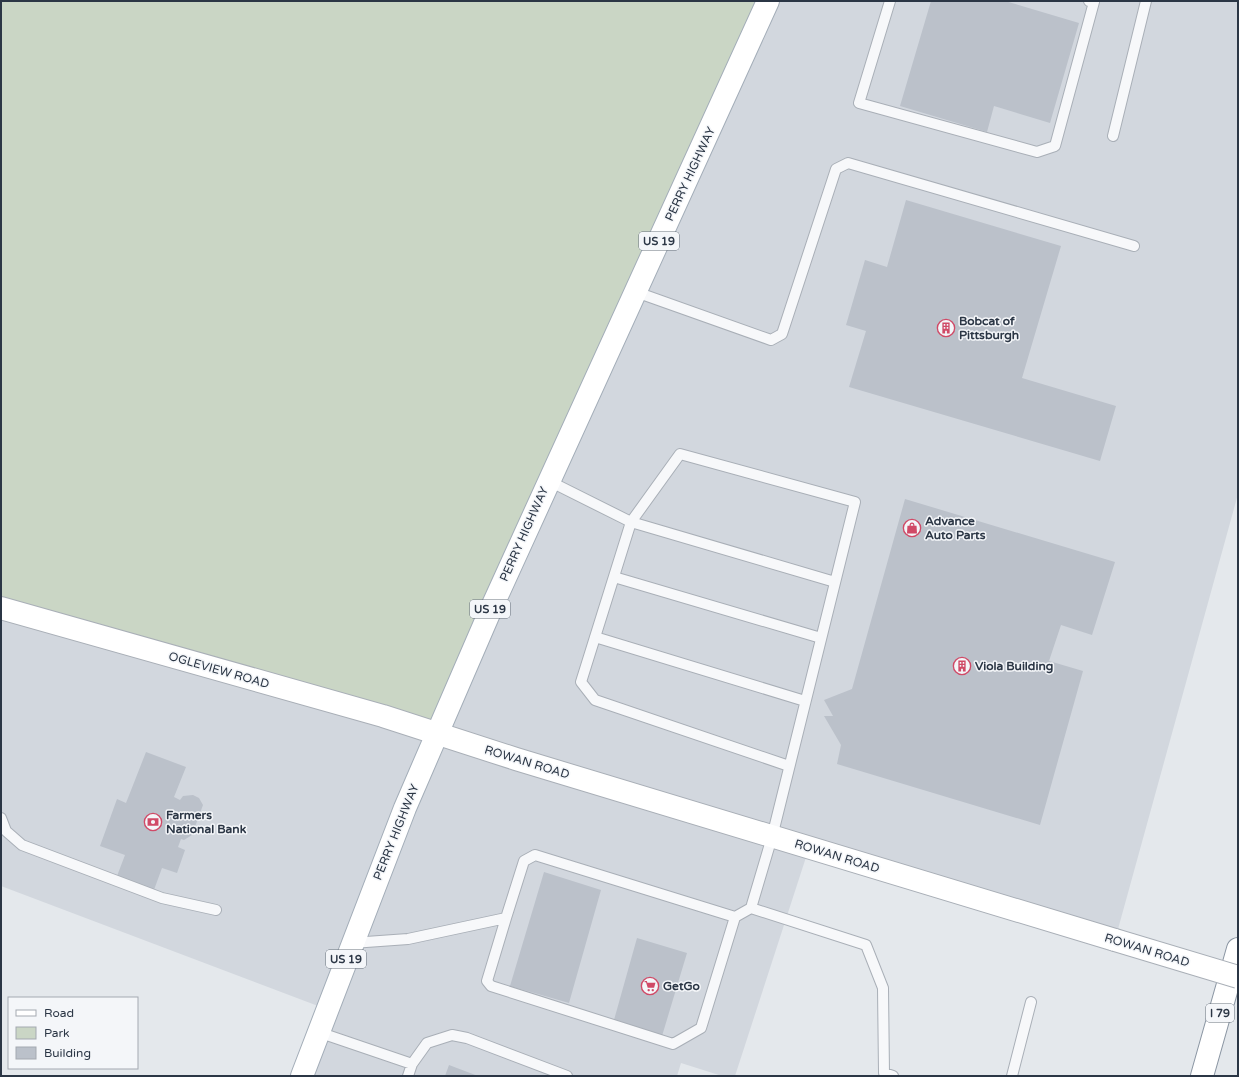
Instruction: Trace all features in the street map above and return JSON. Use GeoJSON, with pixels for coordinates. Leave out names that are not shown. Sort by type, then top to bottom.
{"type":"FeatureCollection","features":[{"type":"Feature","properties":{"kind":"main road","name":"PERRY HIGHWAY"},"geometry":{"type":"LineString","coordinates":[[302,1076],[352,943],[437,733],[549,481],[768,1]]}},
{"type":"Feature","properties":{"kind":"main road","name":"OGLEVIEW ROAD"},"geometry":{"type":"LineString","coordinates":[[1,608],[437,733]]}},
{"type":"Feature","properties":{"kind":"main road","name":"ROWAN ROAD"},"geometry":{"type":"LineString","coordinates":[[437,733],[772,837],[1238,978]]}},
{"type":"Feature","properties":{"kind":"main road","name":"I 79"},"geometry":{"type":"LineString","coordinates":[[1202,1076],[1238,949]]}},
{"type":"Feature","properties":{"kind":"lane"},"geometry":{"type":"LineString","coordinates":[[890,1],[859,103],[1038,152],[1055,146],[1094,2],[1089,1]]}},
{"type":"Feature","properties":{"kind":"lane"},"geometry":{"type":"LineString","coordinates":[[1113,136],[1146,1]]}},
{"type":"Feature","properties":{"kind":"lane"},"geometry":{"type":"LineString","coordinates":[[636,292],[771,340],[782,334],[836,168],[848,163],[1134,246]]}},
{"type":"Feature","properties":{"kind":"lane"},"geometry":{"type":"LineString","coordinates":[[735,917],[535,855],[524,861],[487,981],[491,986],[673,1044],[701,1028],[735,917],[751,908],[772,837],[855,502],[680,454],[631,522],[581,682],[595,700],[789,766]]}},
{"type":"Feature","properties":{"kind":"lane"},"geometry":{"type":"LineString","coordinates":[[549,481],[631,522],[835,582]]}},
{"type":"Feature","properties":{"kind":"lane"},"geometry":{"type":"LineString","coordinates":[[614,577],[821,638]]}},
{"type":"Feature","properties":{"kind":"lane"},"geometry":{"type":"LineString","coordinates":[[595,637],[806,701]]}},
{"type":"Feature","properties":{"kind":"lane"},"geometry":{"type":"LineString","coordinates":[[1,818],[6,831],[22,845],[162,898],[216,910]]}},
{"type":"Feature","properties":{"kind":"lane"},"geometry":{"type":"LineString","coordinates":[[751,908],[866,945],[883,988],[884,1073],[893,1076]]}},
{"type":"Feature","properties":{"kind":"lane"},"geometry":{"type":"LineString","coordinates":[[352,943],[408,939],[506,918]]}},
{"type":"Feature","properties":{"kind":"lane"},"geometry":{"type":"LineString","coordinates":[[1012,1076],[1031,1002]]}},
{"type":"Feature","properties":{"kind":"lane"},"geometry":{"type":"LineString","coordinates":[[318,1032],[412,1064]]}},
{"type":"Feature","properties":{"kind":"lane"},"geometry":{"type":"LineString","coordinates":[[408,1076],[412,1064],[427,1043],[452,1035],[467,1038],[567,1076]]}},
{"type":"Feature","properties":{"kind":"shaded area"},"geometry":{"type":"Polygon","coordinates":[[[768,1],[1238,1],[1238,494],[1115,940],[809,848],[735,1076],[722,1076],[681,1063],[677,1076],[302,1076],[326,1009],[1,886],[1,608],[768,1]]]}},
{"type":"Feature","properties":{"kind":"green space"},"geometry":{"type":"Polygon","coordinates":[[[1,1],[768,1],[437,733],[1,608],[1,1]]]}},
{"type":"Feature","properties":{"kind":"building"},"geometry":{"type":"Polygon","coordinates":[[[931,1],[1005,1],[1079,23],[1050,123],[994,106],[987,132],[900,106],[931,1]]]}},
{"type":"Feature","properties":{"kind":"building","name":"Bobcat of Pittsburgh"},"geometry":{"type":"Polygon","coordinates":[[[906,200],[1061,246],[1022,378],[1116,406],[1100,461],[849,387],[866,331],[846,325],[865,260],[887,267],[906,200]]]}},
{"type":"Feature","properties":{"kind":"building","name":"Viola Building"},"geometry":{"type":"Polygon","coordinates":[[[905,499],[1115,562],[1092,635],[1061,625],[1049,661],[1083,671],[1040,825],[837,764],[841,745],[824,716],[833,716],[824,700],[852,689],[905,499]]]}},
{"type":"Feature","properties":{"kind":"building","name":"Farmers National Bank"},"geometry":{"type":"Polygon","coordinates":[[[146,752],[186,767],[174,797],[180,800],[183,796],[193,795],[199,798],[203,805],[192,835],[184,840],[181,839],[178,847],[185,850],[177,873],[162,868],[151,898],[114,884],[125,855],[100,846],[117,799],[126,803],[146,752]]]}},
{"type":"Feature","properties":{"kind":"building"},"geometry":{"type":"Polygon","coordinates":[[[544,872],[601,890],[569,1003],[510,986],[544,872]]]}},
{"type":"Feature","properties":{"kind":"building","name":"GetGo"},"geometry":{"type":"Polygon","coordinates":[[[637,938],[687,953],[662,1036],[614,1020],[637,938]]]}},
{"type":"Feature","properties":{"kind":"building"},"geometry":{"type":"Polygon","coordinates":[[[449,1065],[478,1076],[445,1076],[449,1065]]]}},
{"type":"Feature","properties":{"kind":"place","name":"Bobcat of Pittsburgh"},"geometry":{"type":"Point","coordinates":[946,328]}},
{"type":"Feature","properties":{"kind":"place","name":"Advance Auto Parts"},"geometry":{"type":"Point","coordinates":[912,528]}},
{"type":"Feature","properties":{"kind":"place","name":"Viola Building"},"geometry":{"type":"Point","coordinates":[962,666]}},
{"type":"Feature","properties":{"kind":"place","name":"Farmers National Bank"},"geometry":{"type":"Point","coordinates":[153,822]}},
{"type":"Feature","properties":{"kind":"place","name":"GetGo"},"geometry":{"type":"Point","coordinates":[650,986]}}]}
